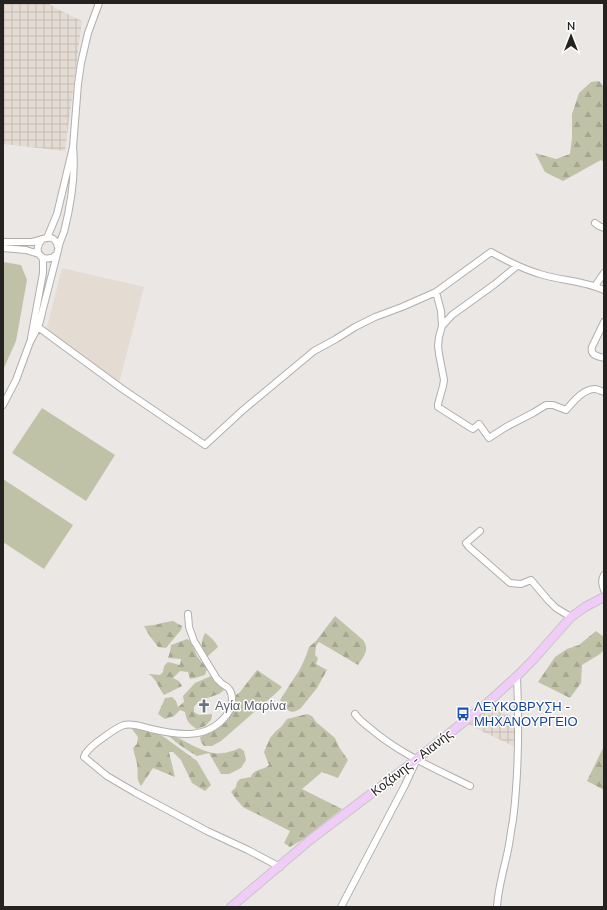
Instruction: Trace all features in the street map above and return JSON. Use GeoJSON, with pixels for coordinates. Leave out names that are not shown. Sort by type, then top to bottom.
{"type":"FeatureCollection","features":[{"type":"Feature","properties":{"kind":"main road","name":"Κοζάνης - Αιανής"},"geometry":{"type":"LineString","coordinates":[[231,907],[321,832],[485,705],[532,661],[571,617],[585,607],[604,597]]}},
{"type":"Feature","properties":{"kind":"street"},"geometry":{"type":"LineString","coordinates":[[30,342],[43,273],[43,261],[37,247],[44,239],[57,214],[73,147],[81,63],[88,33],[99,3]]}},
{"type":"Feature","properties":{"kind":"street"},"geometry":{"type":"LineString","coordinates":[[3,405],[16,380],[30,342],[38,327],[58,247],[63,233],[73,187],[73,147]]}},
{"type":"Feature","properties":{"kind":"street"},"geometry":{"type":"LineString","coordinates":[[595,223],[604,228]]}},
{"type":"Feature","properties":{"kind":"street"},"geometry":{"type":"LineString","coordinates":[[3,242],[32,242],[51,238],[55,240],[58,247]]}},
{"type":"Feature","properties":{"kind":"street"},"geometry":{"type":"LineString","coordinates":[[3,248],[19,249],[46,258],[51,258],[57,254]]}},
{"type":"Feature","properties":{"kind":"street"},"geometry":{"type":"LineString","coordinates":[[38,327],[121,388],[205,445],[243,410],[314,351],[354,327],[436,292],[491,252],[517,266],[556,278],[581,282],[604,290]]}},
{"type":"Feature","properties":{"kind":"street"},"geometry":{"type":"LineString","coordinates":[[442,326],[452,315],[517,266]]}},
{"type":"Feature","properties":{"kind":"street"},"geometry":{"type":"LineString","coordinates":[[595,286],[604,273]]}},
{"type":"Feature","properties":{"kind":"street"},"geometry":{"type":"LineString","coordinates":[[436,292],[441,311],[442,326],[438,346],[444,380],[444,386],[438,407],[471,428],[473,429],[479,424],[489,438],[546,404],[566,410],[576,398],[584,392],[594,389],[604,392]]}},
{"type":"Feature","properties":{"kind":"street"},"geometry":{"type":"LineString","coordinates":[[604,322],[592,347],[593,354],[604,358]]}},
{"type":"Feature","properties":{"kind":"street"},"geometry":{"type":"LineString","coordinates":[[480,531],[466,543],[469,547],[510,583],[521,584],[531,580],[556,608],[571,617]]}},
{"type":"Feature","properties":{"kind":"street"},"geometry":{"type":"LineString","coordinates":[[604,575],[602,578],[602,584],[604,590]]}},
{"type":"Feature","properties":{"kind":"street"},"geometry":{"type":"LineString","coordinates":[[188,614],[189,627],[194,641],[217,679],[229,689],[231,694],[231,709],[228,714],[215,727],[196,734],[187,735],[164,732],[140,726],[124,725],[87,751],[84,757],[106,776],[136,793],[207,831],[280,867]]}},
{"type":"Feature","properties":{"kind":"street"},"geometry":{"type":"LineString","coordinates":[[498,907],[499,892],[515,799],[518,760],[517,676]]}},
{"type":"Feature","properties":{"kind":"street"},"geometry":{"type":"LineString","coordinates":[[356,714],[358,718],[394,747],[470,786]]}},
{"type":"Feature","properties":{"kind":"street"},"geometry":{"type":"LineString","coordinates":[[341,907],[405,785],[417,759]]}},
{"type":"Feature","properties":{"kind":"shaded area"},"geometry":{"type":"Polygon","coordinates":[[[3,3],[48,3],[82,21],[65,151],[3,144],[3,3]]]}},
{"type":"Feature","properties":{"kind":"shaded area"},"geometry":{"type":"Polygon","coordinates":[[[62,268],[144,287],[119,383],[46,331],[62,268]]]}},
{"type":"Feature","properties":{"kind":"shaded area"},"geometry":{"type":"Polygon","coordinates":[[[490,705],[516,719],[515,747],[467,724],[490,705]]]}},
{"type":"Feature","properties":{"kind":"green space"},"geometry":{"type":"Polygon","coordinates":[[[599,81],[604,87],[604,162],[601,160],[563,181],[545,172],[535,153],[556,159],[570,154],[572,114],[579,93],[591,82],[599,81]]]}},
{"type":"Feature","properties":{"kind":"green space"},"geometry":{"type":"Polygon","coordinates":[[[3,262],[21,265],[27,280],[16,341],[3,370],[3,262]]]}},
{"type":"Feature","properties":{"kind":"green space"},"geometry":{"type":"Polygon","coordinates":[[[42,408],[115,455],[86,501],[12,453],[42,408]]]}},
{"type":"Feature","properties":{"kind":"green space"},"geometry":{"type":"Polygon","coordinates":[[[3,479],[73,525],[44,569],[3,542],[3,479]]]}},
{"type":"Feature","properties":{"kind":"green space"},"geometry":{"type":"Polygon","coordinates":[[[335,616],[363,640],[366,647],[364,656],[358,665],[319,642],[316,646],[315,655],[318,658],[316,664],[327,670],[317,688],[301,708],[297,711],[291,712],[280,700],[300,669],[309,647],[316,641],[335,616]]]}},
{"type":"Feature","properties":{"kind":"green space"},"geometry":{"type":"Polygon","coordinates":[[[173,621],[182,626],[181,630],[166,648],[158,647],[144,626],[173,621]]]}},
{"type":"Feature","properties":{"kind":"green space"},"geometry":{"type":"Polygon","coordinates":[[[596,631],[604,637],[604,650],[582,665],[581,683],[570,698],[538,682],[555,657],[567,649],[579,645],[596,631]]]}},
{"type":"Feature","properties":{"kind":"green space"},"geometry":{"type":"Polygon","coordinates":[[[205,633],[213,639],[218,647],[207,657],[203,651],[202,645],[202,640],[205,633]]]}},
{"type":"Feature","properties":{"kind":"green space"},"geometry":{"type":"Polygon","coordinates":[[[187,639],[191,642],[197,656],[207,669],[205,675],[190,679],[188,672],[180,671],[173,678],[179,681],[182,686],[164,695],[156,681],[149,674],[160,675],[163,672],[164,666],[168,662],[180,665],[181,659],[168,658],[171,645],[187,639]]]}},
{"type":"Feature","properties":{"kind":"green space"},"geometry":{"type":"Polygon","coordinates":[[[257,670],[282,687],[221,741],[212,746],[204,746],[200,737],[225,723],[229,719],[234,708],[236,695],[257,670]]]}},
{"type":"Feature","properties":{"kind":"green space"},"geometry":{"type":"Polygon","coordinates":[[[211,676],[215,678],[224,690],[219,694],[199,701],[194,707],[194,712],[199,715],[212,714],[211,720],[205,726],[197,729],[192,726],[185,712],[180,710],[174,716],[165,719],[158,714],[165,698],[172,697],[176,701],[178,707],[184,702],[183,696],[195,683],[211,676]]]}},
{"type":"Feature","properties":{"kind":"green space"},"geometry":{"type":"Polygon","coordinates":[[[307,714],[312,716],[316,722],[335,738],[348,760],[338,778],[322,772],[302,789],[342,809],[302,840],[290,847],[284,843],[290,831],[243,807],[231,792],[236,787],[237,782],[240,779],[251,777],[254,772],[269,765],[264,752],[270,738],[287,719],[307,714]]]}},
{"type":"Feature","properties":{"kind":"green space"},"geometry":{"type":"Polygon","coordinates":[[[132,729],[140,729],[156,733],[164,737],[197,761],[211,785],[205,791],[192,783],[181,760],[173,752],[169,752],[175,777],[153,768],[141,786],[139,783],[138,768],[133,748],[137,744],[138,737],[132,729]]]}},
{"type":"Feature","properties":{"kind":"green space"},"geometry":{"type":"Polygon","coordinates":[[[169,736],[178,738],[212,753],[225,753],[240,748],[244,751],[246,760],[241,768],[229,774],[221,774],[209,753],[197,756],[169,736]]]}},
{"type":"Feature","properties":{"kind":"green space"},"geometry":{"type":"Polygon","coordinates":[[[604,746],[604,790],[587,781],[604,746]]]}},
{"type":"Feature","properties":{"kind":"place","name":"Αγία Μαρίνα"},"geometry":{"type":"Point","coordinates":[204,706]}},
{"type":"Feature","properties":{"kind":"place","name":"ΛΕΥΚΟΒΡΥΣΗ - ΜΗΧΑΝΟΥΡΓΕΙΟ"},"geometry":{"type":"Point","coordinates":[463,714]}}]}
